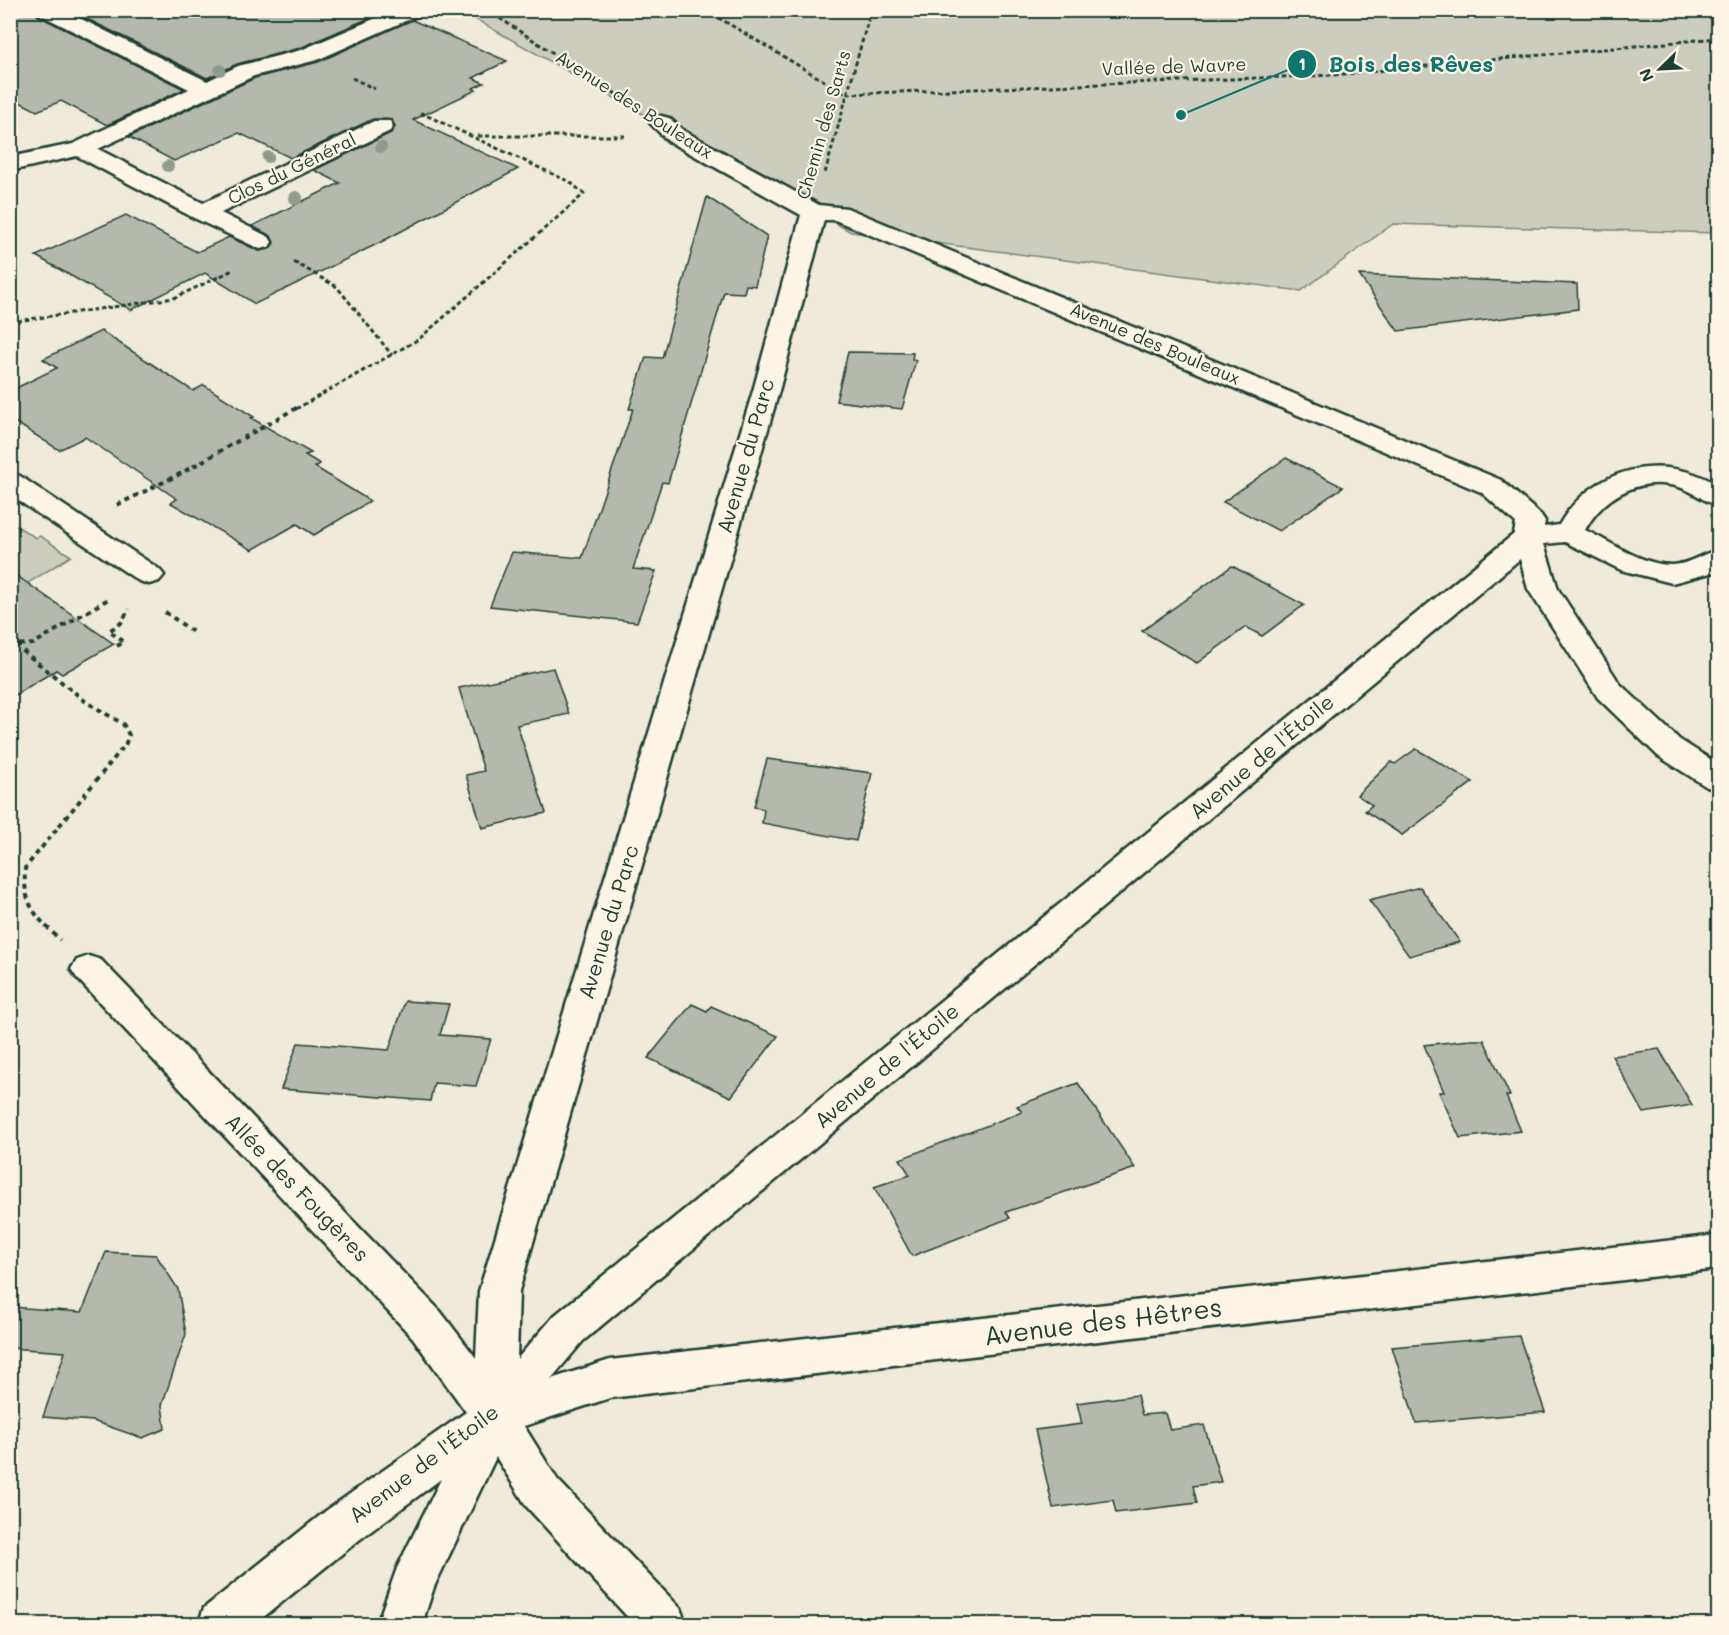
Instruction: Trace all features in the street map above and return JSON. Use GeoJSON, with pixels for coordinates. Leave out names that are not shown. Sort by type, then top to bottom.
{"type":"FeatureCollection","features":[{"type":"Feature","properties":{"kind":"street"},"geometry":{"type":"LineString","coordinates":[[46,10],[206,89]]}},
{"type":"Feature","properties":{"kind":"street"},"geometry":{"type":"LineString","coordinates":[[10,164],[80,149],[246,71],[309,55],[414,10]]}},
{"type":"Feature","properties":{"kind":"street","name":"Clos du Général"},"geometry":{"type":"LineString","coordinates":[[202,213],[382,126]]}},
{"type":"Feature","properties":{"kind":"street","name":"Avenue des Bouleaux"},"geometry":{"type":"LineString","coordinates":[[668,130],[814,212],[838,213],[849,217],[1491,486],[1513,502],[1531,521],[1528,537],[1543,589],[1609,692],[1669,748],[1719,779]]}},
{"type":"Feature","properties":{"kind":"street","name":"Clos du Général"},"geometry":{"type":"LineString","coordinates":[[80,149],[267,246]]}},
{"type":"Feature","properties":{"kind":"street","name":"Avenue du Parc"},"geometry":{"type":"LineString","coordinates":[[400,1624],[413,1583],[494,1416],[499,1291],[766,391],[814,212]]}},
{"type":"Feature","properties":{"kind":"street"},"geometry":{"type":"LineString","coordinates":[[1569,533],[1574,521],[1606,488],[1634,476],[1673,476],[1719,497]]}},
{"type":"Feature","properties":{"kind":"street"},"geometry":{"type":"LineString","coordinates":[[10,482],[150,574]]}},
{"type":"Feature","properties":{"kind":"street"},"geometry":{"type":"LineString","coordinates":[[1528,537],[1569,533],[1631,564],[1672,574],[1702,568],[1719,559]]}},
{"type":"Feature","properties":{"kind":"street","name":"Avenue de l'Étoile"},"geometry":{"type":"LineString","coordinates":[[220,1624],[342,1525],[494,1416],[569,1328],[1528,537]]}},
{"type":"Feature","properties":{"kind":"street","name":"Allée des Fougères"},"geometry":{"type":"LineString","coordinates":[[89,969],[427,1325],[494,1416],[542,1493],[664,1624]]}},
{"type":"Feature","properties":{"kind":"street","name":"Avenue des Hêtres"},"geometry":{"type":"LineString","coordinates":[[494,1416],[610,1379],[1719,1252]]}},
{"type":"Feature","properties":{"kind":"path","name":"Avenue des Bouleaux"},"geometry":{"type":"LineString","coordinates":[[487,10],[668,130]]}},
{"type":"Feature","properties":{"kind":"path"},"geometry":{"type":"LineString","coordinates":[[697,10],[719,18],[846,94]]}},
{"type":"Feature","properties":{"kind":"path","name":"Chemin des Sarts"},"geometry":{"type":"LineString","coordinates":[[814,212],[871,10]]}},
{"type":"Feature","properties":{"kind":"path","name":"Vallée de Wavre"},"geometry":{"type":"LineString","coordinates":[[846,94],[1334,75],[1719,39]]}},
{"type":"Feature","properties":{"kind":"path"},"geometry":{"type":"LineString","coordinates":[[309,55],[383,93]]}},
{"type":"Feature","properties":{"kind":"path"},"geometry":{"type":"LineString","coordinates":[[76,526],[178,474],[419,339],[584,194],[570,182],[415,110]]}},
{"type":"Feature","properties":{"kind":"path"},"geometry":{"type":"LineString","coordinates":[[474,136],[668,130]]}},
{"type":"Feature","properties":{"kind":"path"},"geometry":{"type":"LineString","coordinates":[[10,322],[174,298],[267,246],[337,286],[392,355]]}},
{"type":"Feature","properties":{"kind":"path"},"geometry":{"type":"LineString","coordinates":[[10,645],[33,644],[150,574]]}},
{"type":"Feature","properties":{"kind":"path"},"geometry":{"type":"LineString","coordinates":[[117,646],[124,642],[109,631],[121,623],[150,574]]}},
{"type":"Feature","properties":{"kind":"path"},"geometry":{"type":"LineString","coordinates":[[17,643],[23,651],[85,702],[123,724],[129,735],[125,746],[25,868],[23,893],[28,907],[89,969]]}},
{"type":"Feature","properties":{"kind":"shaded area"},"geometry":{"type":"Polygon","coordinates":[[[487,10],[1718,11],[1718,233],[1393,224],[1301,291],[851,232],[475,19],[492,13],[487,10]]]}},
{"type":"Feature","properties":{"kind":"shaded area"},"geometry":{"type":"Polygon","coordinates":[[[10,522],[36,538],[40,536],[71,556],[11,594],[10,522]]]}},
{"type":"Feature","properties":{"kind":"building"},"geometry":{"type":"Polygon","coordinates":[[[10,10],[34,10],[38,16],[184,89],[107,125],[61,101],[37,111],[10,97],[10,10]]]}},
{"type":"Feature","properties":{"kind":"building"},"geometry":{"type":"Polygon","coordinates":[[[69,10],[388,10],[300,48],[237,64],[207,78],[69,10]]]}},
{"type":"Feature","properties":{"kind":"building"},"geometry":{"type":"Polygon","coordinates":[[[412,20],[507,61],[473,78],[484,83],[473,88],[476,90],[413,120],[518,169],[381,242],[255,304],[205,273],[131,310],[36,256],[126,215],[197,252],[229,237],[259,251],[269,249],[274,243],[271,236],[252,226],[340,183],[314,170],[391,133],[395,127],[392,120],[373,119],[291,158],[239,133],[174,161],[129,137],[255,78],[318,62],[412,20]]]}},
{"type":"Feature","properties":{"kind":"building"},"geometry":{"type":"Polygon","coordinates":[[[707,197],[767,236],[755,286],[746,285],[744,293],[724,292],[668,483],[662,482],[633,569],[656,571],[637,622],[490,606],[512,552],[582,558],[633,409],[629,409],[646,357],[662,358],[707,197]]]}},
{"type":"Feature","properties":{"kind":"building"},"geometry":{"type":"Polygon","coordinates":[[[1359,275],[1577,284],[1578,309],[1398,331],[1359,275]]]}},
{"type":"Feature","properties":{"kind":"building"},"geometry":{"type":"Polygon","coordinates":[[[101,331],[193,391],[204,385],[254,417],[251,418],[311,453],[305,455],[320,464],[315,467],[370,501],[314,535],[297,524],[252,550],[171,503],[177,499],[85,437],[59,450],[10,419],[10,391],[57,368],[43,359],[101,331]]]}},
{"type":"Feature","properties":{"kind":"building"},"geometry":{"type":"Polygon","coordinates":[[[848,352],[913,353],[912,360],[916,360],[902,409],[836,401],[848,352]]]}},
{"type":"Feature","properties":{"kind":"building"},"geometry":{"type":"Polygon","coordinates":[[[1286,458],[1343,487],[1279,531],[1223,502],[1286,458]]]}},
{"type":"Feature","properties":{"kind":"building"},"geometry":{"type":"Polygon","coordinates":[[[1232,566],[1304,605],[1262,636],[1246,627],[1197,663],[1142,631],[1232,566]]]}},
{"type":"Feature","properties":{"kind":"building"},"geometry":{"type":"Polygon","coordinates":[[[10,571],[114,644],[62,674],[56,670],[10,698],[10,571]]]}},
{"type":"Feature","properties":{"kind":"building"},"geometry":{"type":"Polygon","coordinates":[[[553,668],[569,714],[517,725],[546,813],[482,828],[466,775],[484,771],[459,688],[553,668]]]}},
{"type":"Feature","properties":{"kind":"building"},"geometry":{"type":"Polygon","coordinates":[[[1416,749],[1473,782],[1402,835],[1365,811],[1372,805],[1357,795],[1391,762],[1395,764],[1416,749]]]}},
{"type":"Feature","properties":{"kind":"building"},"geometry":{"type":"Polygon","coordinates":[[[767,759],[872,773],[856,841],[762,823],[764,809],[754,807],[767,759]]]}},
{"type":"Feature","properties":{"kind":"building"},"geometry":{"type":"Polygon","coordinates":[[[1420,887],[1460,942],[1409,956],[1369,900],[1420,887]]]}},
{"type":"Feature","properties":{"kind":"building"},"geometry":{"type":"Polygon","coordinates":[[[405,1001],[449,1004],[440,1035],[491,1039],[476,1086],[434,1083],[430,1101],[281,1089],[298,1043],[389,1050],[405,1001]]]}},
{"type":"Feature","properties":{"kind":"building"},"geometry":{"type":"Polygon","coordinates":[[[692,1004],[707,1011],[711,1006],[778,1036],[731,1097],[648,1058],[692,1004]]]}},
{"type":"Feature","properties":{"kind":"building"},"geometry":{"type":"Polygon","coordinates":[[[1484,1040],[1510,1096],[1506,1096],[1521,1131],[1460,1138],[1439,1092],[1444,1092],[1424,1045],[1484,1040]]]}},
{"type":"Feature","properties":{"kind":"building"},"geometry":{"type":"Polygon","coordinates":[[[1659,1049],[1692,1105],[1644,1113],[1612,1056],[1659,1049]]]}},
{"type":"Feature","properties":{"kind":"building"},"geometry":{"type":"Polygon","coordinates":[[[1078,1083],[1135,1168],[1006,1212],[1010,1218],[912,1256],[874,1187],[910,1175],[900,1159],[1022,1112],[1017,1106],[1078,1083]]]}},
{"type":"Feature","properties":{"kind":"building"},"geometry":{"type":"Polygon","coordinates":[[[106,1252],[156,1255],[178,1289],[186,1334],[162,1405],[165,1429],[142,1438],[93,1421],[43,1417],[65,1352],[10,1348],[10,1307],[82,1312],[106,1252]]]}},
{"type":"Feature","properties":{"kind":"building"},"geometry":{"type":"Polygon","coordinates":[[[1519,1336],[1545,1412],[1416,1423],[1392,1347],[1519,1336]]]}},
{"type":"Feature","properties":{"kind":"building"},"geometry":{"type":"Polygon","coordinates":[[[1137,1395],[1142,1415],[1165,1413],[1170,1430],[1204,1425],[1221,1482],[1193,1486],[1197,1503],[1116,1513],[1113,1500],[1053,1508],[1035,1430],[1082,1424],[1077,1403],[1137,1395]]]}},
{"type":"Feature","properties":{"kind":"place","name":"Bois des Rêves"},"geometry":{"type":"Point","coordinates":[1181,115]}}]}
